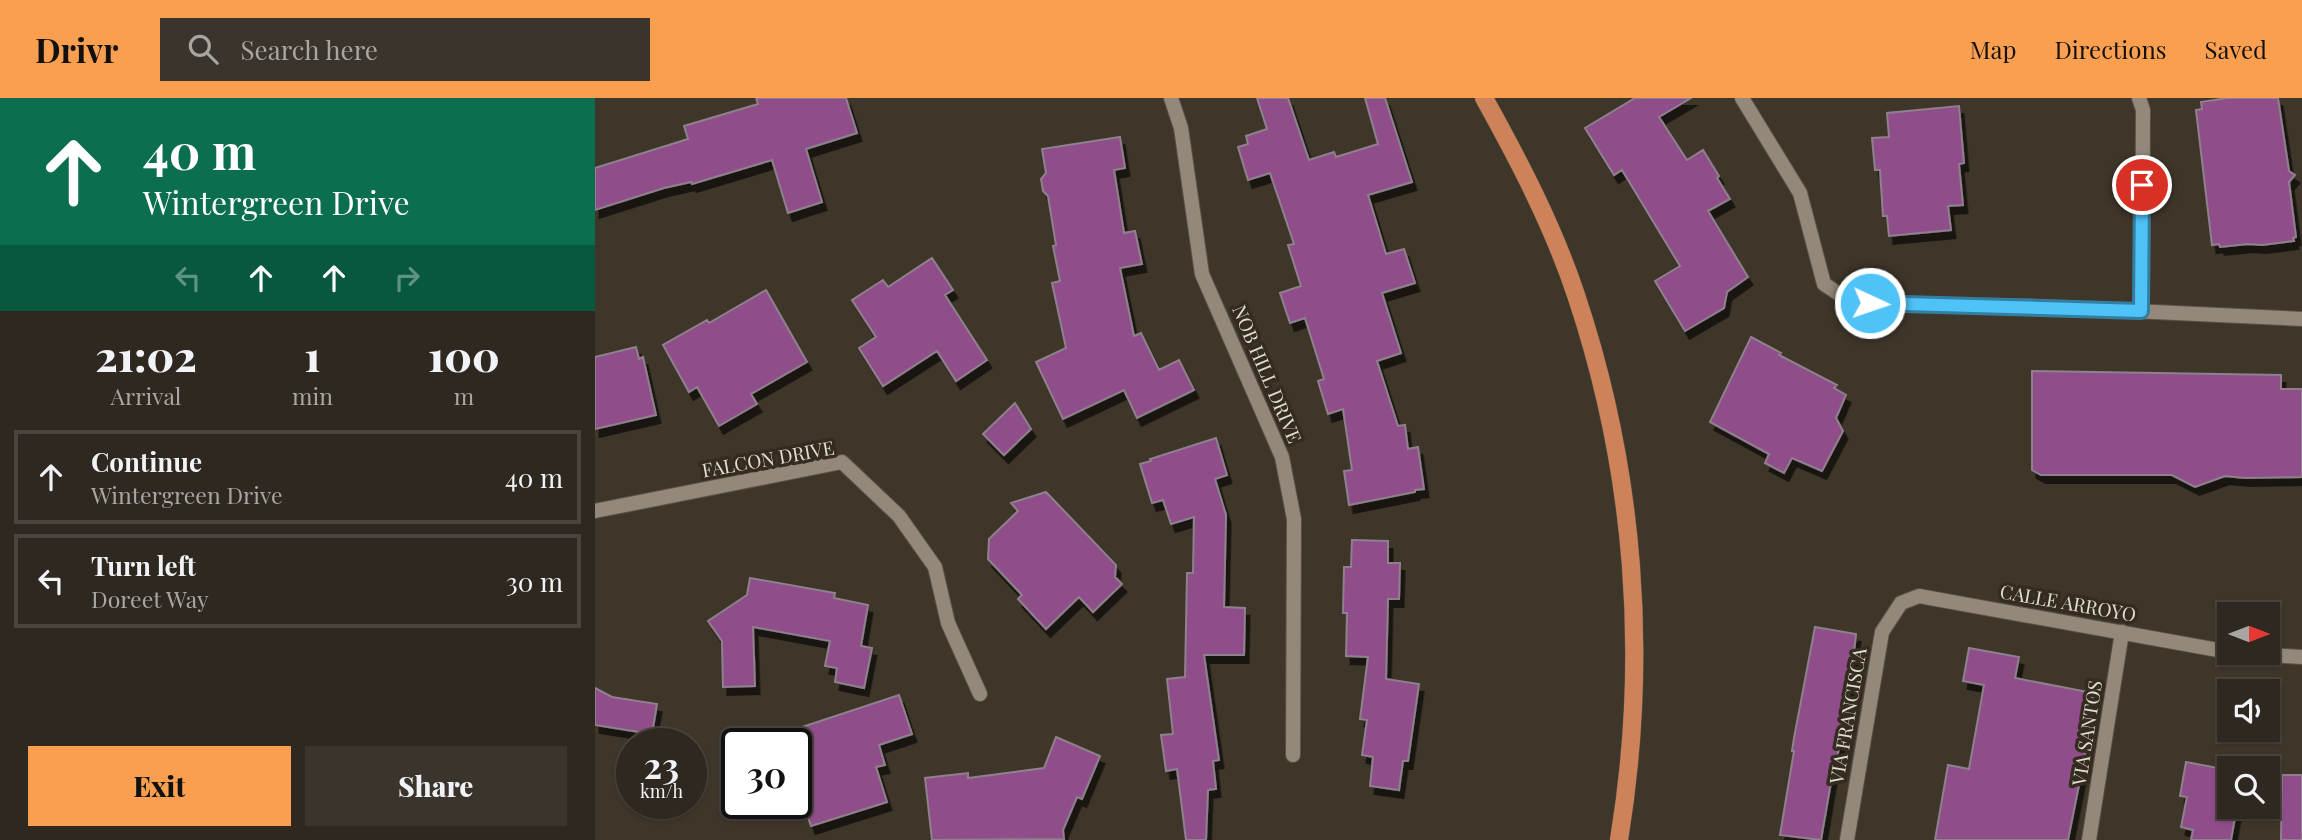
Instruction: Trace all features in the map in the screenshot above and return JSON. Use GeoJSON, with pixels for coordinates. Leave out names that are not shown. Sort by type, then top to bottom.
{"type":"FeatureCollection","features":[{"type":"Feature","properties":{"kind":"main road"},"geometry":{"type":"LineString","coordinates":[[1484,98],[1520,163],[1576,293],[1601,380],[1618,461],[1628,524],[1634,589],[1635,669],[1632,740],[1619,840]]}},
{"type":"Feature","properties":{"kind":"street","name":"NOB HILL DRIVE"},"geometry":{"type":"LineString","coordinates":[[1171,98],[1181,128],[1202,274],[1282,457],[1294,519],[1293,755]]}},
{"type":"Feature","properties":{"kind":"street"},"geometry":{"type":"LineString","coordinates":[[1742,98],[1800,193],[1823,284],[1851,302],[1889,305],[2027,306],[2302,319]]}},
{"type":"Feature","properties":{"kind":"street"},"geometry":{"type":"LineString","coordinates":[[2139,98],[2143,110],[2141,311]]}},
{"type":"Feature","properties":{"kind":"street","name":"FALCON DRIVE"},"geometry":{"type":"LineString","coordinates":[[595,511],[842,462],[899,516],[935,567],[948,624],[980,694]]}},
{"type":"Feature","properties":{"kind":"street","name":"CALLE ARROYO"},"geometry":{"type":"LineString","coordinates":[[1901,603],[1919,597],[2217,650]]}},
{"type":"Feature","properties":{"kind":"street","name":"VIA FRANCISCA"},"geometry":{"type":"LineString","coordinates":[[1847,840],[1882,632],[1901,603]]}},
{"type":"Feature","properties":{"kind":"street","name":"VIA SANTOS"},"geometry":{"type":"LineString","coordinates":[[2089,840],[2122,632]]}},
{"type":"Feature","properties":{"kind":"street"},"geometry":{"type":"LineString","coordinates":[[2280,656],[2302,657]]}},
{"type":"Feature","properties":{"kind":"building"},"geometry":{"type":"Polygon","coordinates":[[[756,98],[846,98],[857,133],[806,149],[822,202],[788,213],[772,160],[692,184],[691,182],[664,188],[595,210],[595,168],[688,139],[684,126],[758,104],[756,98]]]}},
{"type":"Feature","properties":{"kind":"building"},"geometry":{"type":"Polygon","coordinates":[[[1257,98],[1288,98],[1309,160],[1334,152],[1336,157],[1378,144],[1365,98],[1385,98],[1412,182],[1368,195],[1386,254],[1404,249],[1415,283],[1382,293],[1401,353],[1377,361],[1398,426],[1405,425],[1408,449],[1418,447],[1424,489],[1349,505],[1344,471],[1352,470],[1343,409],[1328,414],[1318,381],[1324,379],[1305,318],[1290,323],[1280,293],[1301,286],[1288,245],[1294,244],[1270,173],[1248,180],[1238,147],[1248,144],[1246,136],[1267,129],[1257,98]]]}},
{"type":"Feature","properties":{"kind":"building"},"geometry":{"type":"Polygon","coordinates":[[[1635,98],[1691,98],[1659,117],[1687,160],[1703,150],[1719,176],[1717,178],[1730,199],[1708,211],[1748,277],[1727,292],[1724,308],[1685,331],[1655,281],[1680,266],[1622,170],[1614,175],[1585,128],[1635,98]]]}},
{"type":"Feature","properties":{"kind":"building"},"geometry":{"type":"Polygon","coordinates":[[[2227,98],[2278,98],[2289,171],[2295,175],[2289,182],[2296,237],[2293,238],[2294,241],[2262,245],[2212,245],[2196,110],[2202,109],[2201,102],[2227,98]]]}},
{"type":"Feature","properties":{"kind":"building"},"geometry":{"type":"Polygon","coordinates":[[[1959,106],[1964,163],[1959,164],[1963,205],[1948,206],[1951,230],[1889,236],[1887,216],[1883,216],[1880,170],[1875,170],[1872,138],[1889,137],[1887,113],[1959,106]]]}},
{"type":"Feature","properties":{"kind":"building"},"geometry":{"type":"Polygon","coordinates":[[[1120,137],[1125,168],[1114,170],[1124,233],[1135,231],[1142,264],[1120,268],[1134,336],[1141,333],[1159,370],[1179,360],[1194,390],[1137,418],[1124,390],[1063,419],[1036,362],[1066,348],[1052,283],[1060,281],[1048,196],[1043,191],[1041,179],[1046,173],[1042,149],[1120,137]]]}},
{"type":"Feature","properties":{"kind":"building"},"geometry":{"type":"Polygon","coordinates":[[[932,258],[953,290],[945,295],[987,360],[956,381],[937,351],[883,386],[859,348],[876,337],[852,300],[883,280],[888,287],[932,258]]]}},
{"type":"Feature","properties":{"kind":"building"},"geometry":{"type":"Polygon","coordinates":[[[766,290],[807,362],[751,394],[757,404],[719,426],[697,387],[689,392],[663,345],[707,320],[709,323],[766,290]]]}},
{"type":"Feature","properties":{"kind":"building"},"geometry":{"type":"Polygon","coordinates":[[[1751,337],[1837,385],[1834,388],[1846,395],[1836,418],[1843,431],[1822,471],[1792,458],[1784,473],[1765,463],[1769,454],[1710,422],[1751,337]]]}},
{"type":"Feature","properties":{"kind":"building"},"geometry":{"type":"Polygon","coordinates":[[[636,347],[639,359],[643,357],[656,415],[595,429],[595,357],[636,347]]]}},
{"type":"Feature","properties":{"kind":"building"},"geometry":{"type":"Polygon","coordinates":[[[2032,371],[2281,375],[2281,389],[2302,389],[2302,477],[2225,476],[2195,487],[2172,475],[2041,475],[2032,470],[2032,371]]]}},
{"type":"Feature","properties":{"kind":"building"},"geometry":{"type":"Polygon","coordinates":[[[1015,403],[1031,429],[1004,455],[983,434],[1015,403]]]}},
{"type":"Feature","properties":{"kind":"building"},"geometry":{"type":"Polygon","coordinates":[[[1216,438],[1227,475],[1215,479],[1226,515],[1224,607],[1245,608],[1244,655],[1204,655],[1219,760],[1213,761],[1216,789],[1208,790],[1206,840],[1186,840],[1177,769],[1166,771],[1161,735],[1173,734],[1167,679],[1185,677],[1187,573],[1193,573],[1194,517],[1171,524],[1163,500],[1152,503],[1140,464],[1216,438]]]}},
{"type":"Feature","properties":{"kind":"building"},"geometry":{"type":"Polygon","coordinates":[[[1046,492],[1116,565],[1115,577],[1122,584],[1093,612],[1079,597],[1046,629],[1018,599],[1022,595],[988,559],[989,539],[1018,511],[1011,503],[1046,492]]]}},
{"type":"Feature","properties":{"kind":"building"},"geometry":{"type":"Polygon","coordinates":[[[1352,540],[1388,541],[1388,563],[1400,563],[1399,599],[1388,599],[1386,679],[1419,684],[1408,761],[1403,761],[1399,790],[1370,786],[1373,757],[1362,755],[1367,720],[1360,719],[1368,657],[1346,656],[1347,613],[1343,613],[1344,567],[1351,567],[1352,540]]]}},
{"type":"Feature","properties":{"kind":"building"},"geometry":{"type":"Polygon","coordinates":[[[750,578],[835,593],[834,598],[868,605],[861,646],[872,648],[864,688],[835,682],[837,668],[825,666],[830,641],[753,627],[755,686],[723,687],[722,641],[708,621],[747,595],[750,578]]]}},
{"type":"Feature","properties":{"kind":"building"},"geometry":{"type":"Polygon","coordinates":[[[1815,627],[1856,634],[1852,672],[1821,840],[1780,835],[1794,738],[1815,627]]]}},
{"type":"Feature","properties":{"kind":"building"},"geometry":{"type":"Polygon","coordinates":[[[1969,648],[2019,657],[2015,678],[2093,693],[2090,730],[2068,840],[1935,840],[1948,765],[1969,769],[1984,685],[1963,681],[1969,648]]]}},
{"type":"Feature","properties":{"kind":"building"},"geometry":{"type":"Polygon","coordinates":[[[595,688],[612,697],[657,704],[653,728],[616,728],[595,725],[595,688]]]}},
{"type":"Feature","properties":{"kind":"building"},"geometry":{"type":"Polygon","coordinates":[[[899,695],[912,734],[879,745],[885,765],[876,767],[887,802],[811,826],[809,819],[812,819],[812,728],[799,728],[899,695]]]}},
{"type":"Feature","properties":{"kind":"building"},"geometry":{"type":"Polygon","coordinates":[[[1056,737],[1100,756],[1082,799],[1077,797],[1063,830],[1064,839],[932,840],[925,778],[968,773],[968,778],[1044,768],[1056,737]]]}},
{"type":"Feature","properties":{"kind":"building"},"geometry":{"type":"Polygon","coordinates":[[[2186,762],[2217,768],[2217,819],[2235,819],[2231,840],[2191,840],[2193,830],[2181,827],[2187,797],[2180,796],[2186,762]]]}},
{"type":"Feature","properties":{"kind":"building"},"geometry":{"type":"Polygon","coordinates":[[[2282,775],[2302,775],[2302,840],[2281,840],[2282,775]]]}},
{"type":"Feature","properties":{"kind":"route"},"geometry":{"type":"LineString","coordinates":[[1870,303],[2141,311],[2142,185]]}}]}
